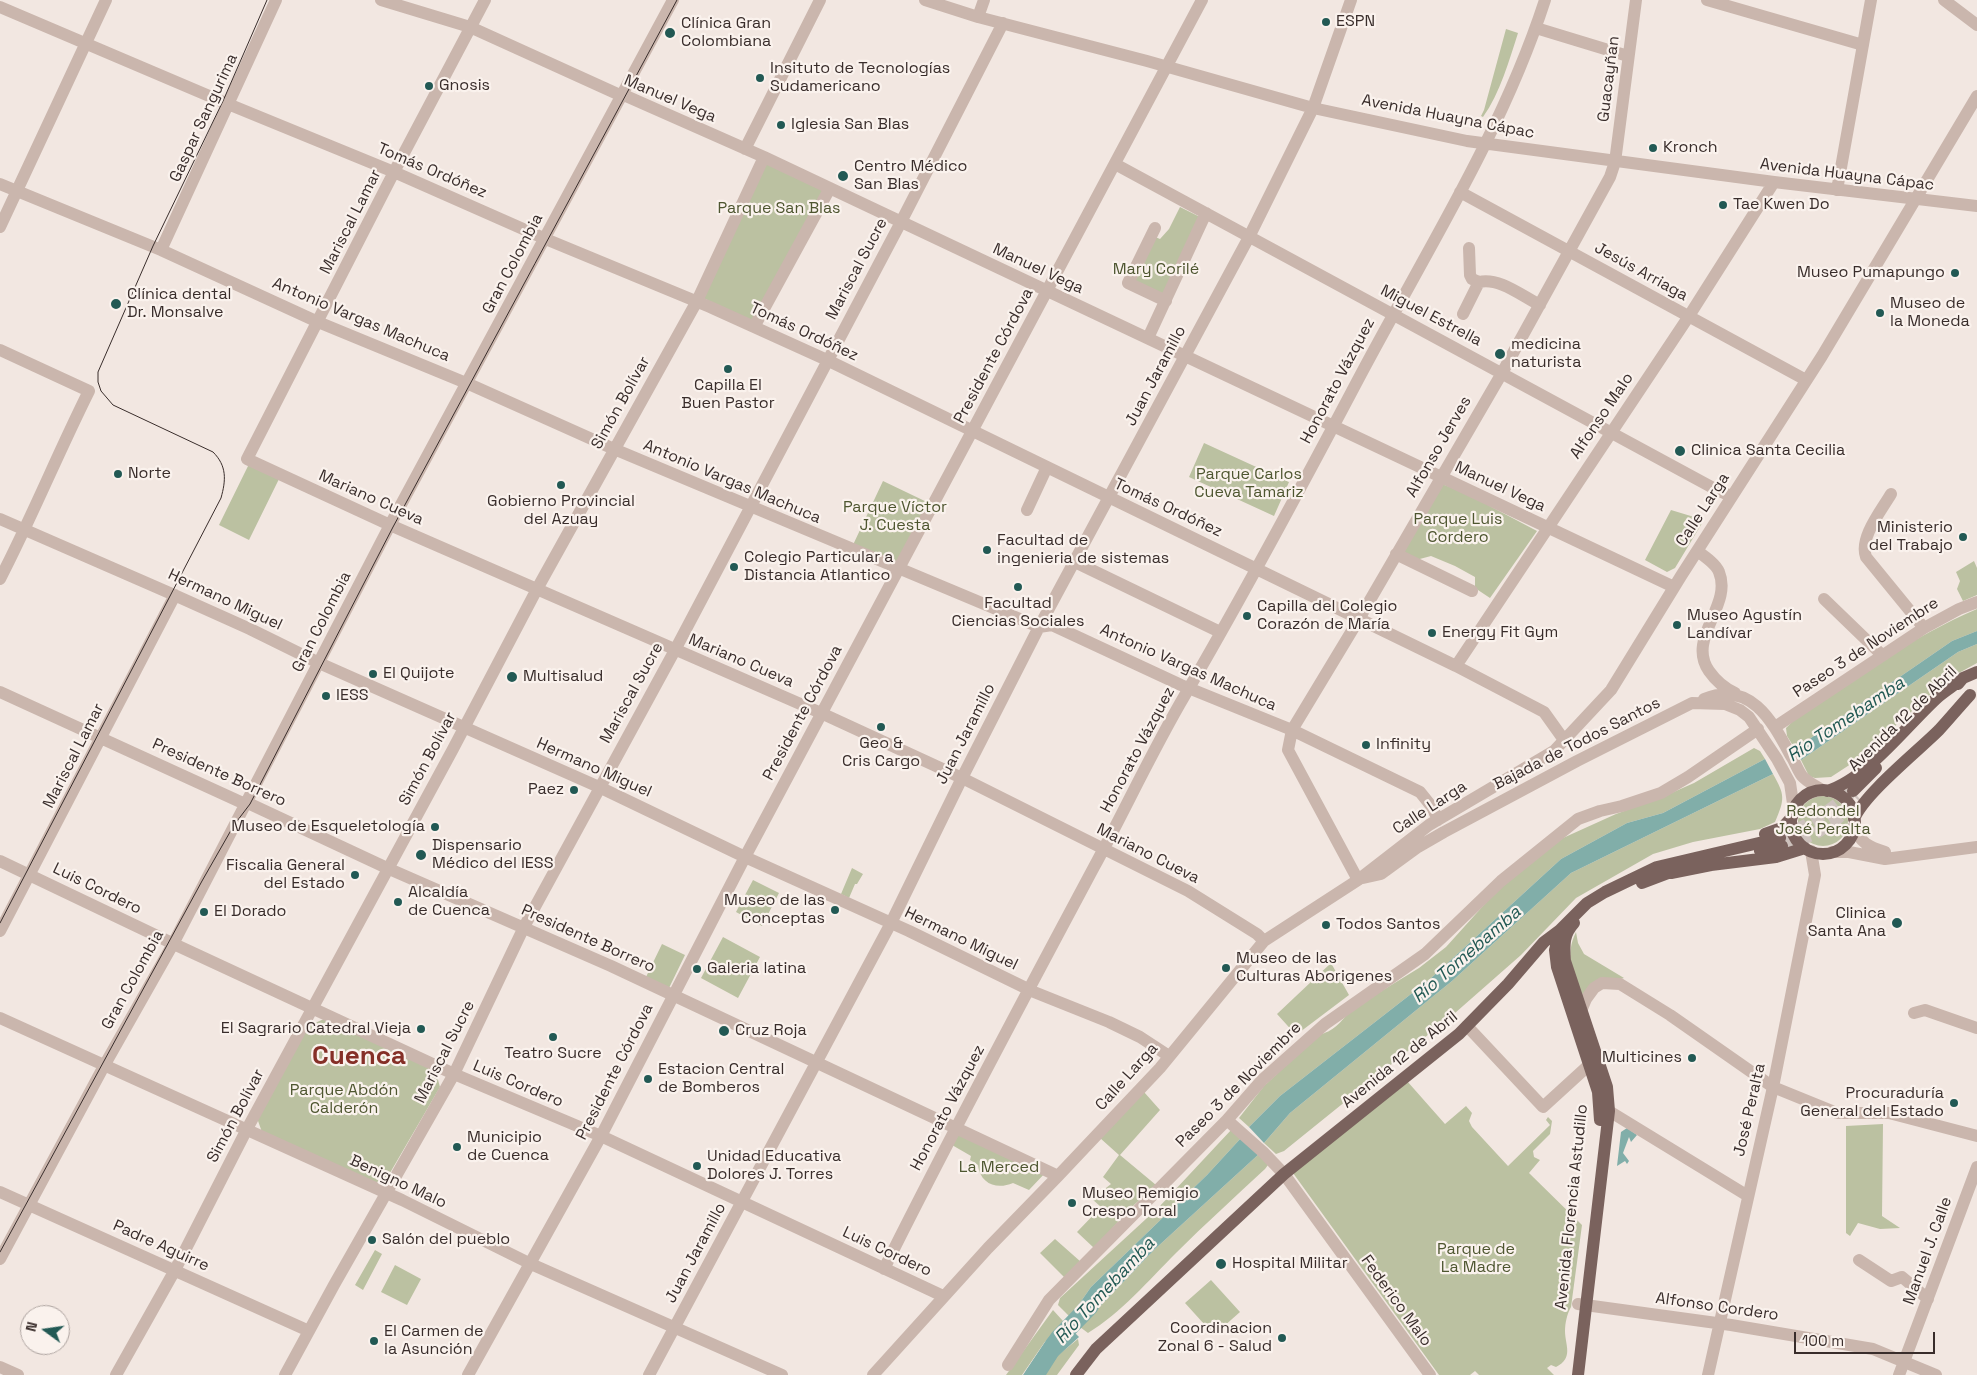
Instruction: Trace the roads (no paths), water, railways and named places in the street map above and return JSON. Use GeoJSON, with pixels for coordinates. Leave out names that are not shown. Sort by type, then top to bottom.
{"type":"FeatureCollection","features":[{"type":"Feature","properties":{"kind":"main road","name":"Avenida 12 de Abril"},"geometry":{"type":"LineString","coordinates":[[1974,692],[1856,794],[1963,678],[1977,672]]}},
{"type":"Feature","properties":{"kind":"main road"},"geometry":{"type":"LineString","coordinates":[[1544,942],[1572,909],[1614,881],[1658,859],[1756,837],[1782,828],[1793,814],[1797,804],[1808,794],[1843,785],[1866,767],[1939,696],[1963,678]]}},
{"type":"Feature","properties":{"kind":"main road"},"geometry":{"type":"LineString","coordinates":[[1793,814],[1793,831],[1800,844],[1808,850],[1818,853],[1832,852],[1839,849],[1849,840],[1857,813],[1874,793],[1974,692]]}},
{"type":"Feature","properties":{"kind":"main road"},"geometry":{"type":"LineString","coordinates":[[1825,790],[1834,792],[1846,800],[1853,812],[1854,823]]}},
{"type":"Feature","properties":{"kind":"main road","name":"Avenida 12 de Abril"},"geometry":{"type":"LineString","coordinates":[[1076,1375],[1096,1349],[1284,1174],[1438,1053],[1508,984],[1544,942],[1562,936],[1588,910],[1608,896],[1692,864],[1781,842],[1657,867],[1604,892],[1587,903],[1562,936]]}},
{"type":"Feature","properties":{"kind":"main road"},"geometry":{"type":"LineString","coordinates":[[1659,876],[1710,865],[1776,857],[1808,850]]}},
{"type":"Feature","properties":{"kind":"main road","name":"Avenida Florencia Astudillo"},"geometry":{"type":"LineString","coordinates":[[1562,936],[1565,961],[1608,1087],[1609,1111],[1582,1305],[1569,1375]]}},
{"type":"Feature","properties":{"kind":"main road","name":"Avenida Florencia Astudillo"},"geometry":{"type":"LineString","coordinates":[[1562,936],[1555,950],[1557,967],[1598,1092],[1601,1112],[1582,1305],[1578,1375]]}},
{"type":"Feature","properties":{"kind":"street"},"geometry":{"type":"LineString","coordinates":[[0,227],[106,0]]}},
{"type":"Feature","properties":{"kind":"street","name":"Gaspar Sangurima"},"geometry":{"type":"LineString","coordinates":[[157,248],[228,104],[276,0]]}},
{"type":"Feature","properties":{"kind":"street","name":"Manuel Vega"},"geometry":{"type":"LineString","coordinates":[[381,0],[470,28],[764,157],[1674,587]]}},
{"type":"Feature","properties":{"kind":"street","name":"Mariscal Lamar"},"geometry":{"type":"LineString","coordinates":[[247,459],[394,172],[485,0]]}},
{"type":"Feature","properties":{"kind":"street","name":"Gran Colombia"},"geometry":{"type":"LineString","coordinates":[[0,1259],[104,1066],[173,944],[390,525],[673,0]]}},
{"type":"Feature","properties":{"kind":"street"},"geometry":{"type":"LineString","coordinates":[[745,149],[820,0]]}},
{"type":"Feature","properties":{"kind":"street","name":"Avenida Huayna Cápac"},"geometry":{"type":"LineString","coordinates":[[925,0],[978,17],[1313,108],[1485,144],[1916,200],[1977,206]]}},
{"type":"Feature","properties":{"kind":"street"},"geometry":{"type":"LineString","coordinates":[[978,17],[984,0]]}},
{"type":"Feature","properties":{"kind":"street","name":"Presidente Córdova"},"geometry":{"type":"LineString","coordinates":[[468,1375],[601,1136],[745,856],[1202,0]]}},
{"type":"Feature","properties":{"kind":"street","name":"Juan Jaramillo"},"geometry":{"type":"LineString","coordinates":[[649,1375],[892,923],[962,778],[1039,627],[1249,237],[1313,108],[1351,0]]}},
{"type":"Feature","properties":{"kind":"street","name":"Honorato Vázquez"},"geometry":{"type":"LineString","coordinates":[[884,1269],[1028,989],[1189,688],[1257,568],[1392,314],[1460,192],[1485,144],[1536,28],[1545,0]]}},
{"type":"Feature","properties":{"kind":"street","name":"Guacayñan"},"geometry":{"type":"LineString","coordinates":[[1615,162],[1636,0]]}},
{"type":"Feature","properties":{"kind":"street"},"geometry":{"type":"LineString","coordinates":[[1837,190],[1871,0]]}},
{"type":"Feature","properties":{"kind":"street"},"geometry":{"type":"LineString","coordinates":[[1944,0],[1977,25]]}},
{"type":"Feature","properties":{"kind":"street"},"geometry":{"type":"LineString","coordinates":[[1712,1],[1863,45]]}},
{"type":"Feature","properties":{"kind":"street","name":"Tomás Ordóñez"},"geometry":{"type":"LineString","coordinates":[[1,11],[85,42],[228,104],[394,172],[545,238],[697,300],[827,360],[1456,666],[1544,712],[1564,740]]}},
{"type":"Feature","properties":{"kind":"street","name":"Mariscal Sucre"},"geometry":{"type":"LineString","coordinates":[[285,1375],[454,1074],[524,927],[675,650],[901,222],[1002,23]]}},
{"type":"Feature","properties":{"kind":"street"},"geometry":{"type":"LineString","coordinates":[[1536,28],[1628,56]]}},
{"type":"Feature","properties":{"kind":"street","name":"Calle Larga"},"geometry":{"type":"LineString","coordinates":[[873,1375],[943,1296],[1169,1056],[1264,941],[1358,880],[1438,820],[1554,751],[1611,690],[1731,496],[1806,380],[1977,96]]}},
{"type":"Feature","properties":{"kind":"street","name":"Simón Bolívar"},"geometry":{"type":"LineString","coordinates":[[116,1375],[175,1270],[247,1129],[537,589],[697,300],[764,157]]}},
{"type":"Feature","properties":{"kind":"street","name":"Alfonso Jerves"},"geometry":{"type":"LineString","coordinates":[[1358,880],[1288,750],[1292,730],[1359,620],[1440,477],[1502,373],[1570,251],[1608,180],[1615,162]]}},
{"type":"Feature","properties":{"kind":"street","name":"Miguel Estrella"},"geometry":{"type":"LineString","coordinates":[[1115,164],[1731,496]]}},
{"type":"Feature","properties":{"kind":"street","name":"Alfonso Malo"},"geometry":{"type":"LineString","coordinates":[[1456,666],[1689,316],[1774,182]]}},
{"type":"Feature","properties":{"kind":"street","name":"Antonio Vargas Machuca"},"geometry":{"type":"LineString","coordinates":[[0,184],[157,248],[318,322],[467,383],[750,507],[1039,627],[1052,625],[1189,688],[1292,730],[1420,792],[1432,807],[1438,820]]}},
{"type":"Feature","properties":{"kind":"street"},"geometry":{"type":"LineString","coordinates":[[754,327],[830,188]]}},
{"type":"Feature","properties":{"kind":"street","name":"Jesús Arriaga"},"geometry":{"type":"LineString","coordinates":[[1460,192],[1806,380]]}},
{"type":"Feature","properties":{"kind":"street"},"geometry":{"type":"LineString","coordinates":[[1148,338],[1206,213]]}},
{"type":"Feature","properties":{"kind":"street"},"geometry":{"type":"LineString","coordinates":[[1155,228],[1128,283],[1166,301]]}},
{"type":"Feature","properties":{"kind":"street"},"geometry":{"type":"LineString","coordinates":[[1469,248],[1470,275],[1472,279],[1478,282],[1486,280],[1495,282],[1540,306]]}},
{"type":"Feature","properties":{"kind":"street"},"geometry":{"type":"LineString","coordinates":[[1463,314],[1478,282]]}},
{"type":"Feature","properties":{"kind":"street"},"geometry":{"type":"LineString","coordinates":[[0,350],[89,391],[67,434],[25,530],[0,578]]}},
{"type":"Feature","properties":{"kind":"street","name":"Mariano Cueva"},"geometry":{"type":"LineString","coordinates":[[247,459],[390,525],[821,713],[962,778],[1188,891],[1257,934],[1264,941]]}},
{"type":"Feature","properties":{"kind":"street"},"geometry":{"type":"LineString","coordinates":[[1027,510],[1047,467]]}},
{"type":"Feature","properties":{"kind":"street"},"geometry":{"type":"LineString","coordinates":[[1891,494],[1865,540],[1864,550],[1866,557],[1924,628]]}},
{"type":"Feature","properties":{"kind":"street","name":"Hermano Miguel"},"geometry":{"type":"LineString","coordinates":[[0,518],[250,629],[319,663],[599,787],[892,923],[1028,989],[1109,1022],[1140,1037],[1169,1056]]}},
{"type":"Feature","properties":{"kind":"street"},"geometry":{"type":"LineString","coordinates":[[1697,551],[1719,570],[1722,581],[1721,592],[1701,650],[1706,667],[1715,679],[1729,690],[1764,712],[1775,727],[1802,776],[1825,790]]}},
{"type":"Feature","properties":{"kind":"street"},"geometry":{"type":"LineString","coordinates":[[1396,554],[1472,591]]}},
{"type":"Feature","properties":{"kind":"street"},"geometry":{"type":"LineString","coordinates":[[1075,562],[1220,632]]}},
{"type":"Feature","properties":{"kind":"street","name":"Mariscal Lamar"},"geometry":{"type":"LineString","coordinates":[[0,931],[31,875],[175,595]]}},
{"type":"Feature","properties":{"kind":"street"},"geometry":{"type":"LineString","coordinates":[[1824,599],[1882,656]]}},
{"type":"Feature","properties":{"kind":"street","name":"Paseo 3 de Noviembre"},"geometry":{"type":"LineString","coordinates":[[1775,727],[1924,628],[1959,608],[1977,602]]}},
{"type":"Feature","properties":{"kind":"street","name":"Presidente Borrero"},"geometry":{"type":"LineString","coordinates":[[0,692],[245,804],[250,804],[387,868],[645,982],[1058,1176]]}},
{"type":"Feature","properties":{"kind":"street"},"geometry":{"type":"LineString","coordinates":[[1692,703],[1716,694],[1740,696]]}},
{"type":"Feature","properties":{"kind":"street","name":"Bajada de Todos Santos"},"geometry":{"type":"LineString","coordinates":[[1358,880],[1382,874],[1418,847],[1444,832],[1577,761],[1692,703],[1712,702],[1733,706],[1750,718],[1790,783],[1793,814]]}},
{"type":"Feature","properties":{"kind":"street","name":"Paseo 3 de Noviembre"},"geometry":{"type":"LineString","coordinates":[[1008,1365],[1050,1300],[1231,1123],[1262,1080],[1325,1024],[1425,954],[1501,882],[1578,819],[1600,810],[1622,806],[1661,794],[1758,730]]}},
{"type":"Feature","properties":{"kind":"street"},"geometry":{"type":"LineString","coordinates":[[1854,823],[1862,842],[1869,847],[1910,856]]}},
{"type":"Feature","properties":{"kind":"street"},"geometry":{"type":"LineString","coordinates":[[1832,852],[1848,852],[1885,859],[1977,847]]}},
{"type":"Feature","properties":{"kind":"street","name":"José Peralta"},"geometry":{"type":"LineString","coordinates":[[1708,1375],[1773,1087],[1815,875],[1808,850]]}},
{"type":"Feature","properties":{"kind":"street","name":"Luis Cordero"},"geometry":{"type":"LineString","coordinates":[[0,861],[173,944],[454,1074],[601,1136],[943,1296]]}},
{"type":"Feature","properties":{"kind":"street"},"geometry":{"type":"LineString","coordinates":[[1581,1011],[1594,988],[1602,983],[1620,984],[1670,1015],[1773,1087],[1837,1113],[1889,1113],[1977,1136]]}},
{"type":"Feature","properties":{"kind":"street"},"geometry":{"type":"LineString","coordinates":[[1914,1013],[1925,1010],[1977,1028]]}},
{"type":"Feature","properties":{"kind":"street","name":"Benigno Malo"},"geometry":{"type":"LineString","coordinates":[[0,1018],[247,1129],[531,1264],[782,1375]]}},
{"type":"Feature","properties":{"kind":"street"},"geometry":{"type":"LineString","coordinates":[[1467,1026],[1543,1107],[1589,1064]]}},
{"type":"Feature","properties":{"kind":"street"},"geometry":{"type":"LineString","coordinates":[[1609,1111],[1748,1196]]}},
{"type":"Feature","properties":{"kind":"street","name":"Federico Malo"},"geometry":{"type":"LineString","coordinates":[[1231,1123],[1284,1174],[1430,1375]]}},
{"type":"Feature","properties":{"kind":"street","name":"Manuel J. Calle"},"geometry":{"type":"LineString","coordinates":[[1900,1375],[1977,1167]]}},
{"type":"Feature","properties":{"kind":"street","name":"Padre Aguirre"},"geometry":{"type":"LineString","coordinates":[[0,1192],[308,1331]]}},
{"type":"Feature","properties":{"kind":"street"},"geometry":{"type":"LineString","coordinates":[[1858,1260],[1891,1281],[1902,1277],[1928,1299]]}},
{"type":"Feature","properties":{"kind":"street","name":"Alfonso Cordero"},"geometry":{"type":"LineString","coordinates":[[1582,1305],[1719,1323],[1873,1349],[1936,1375]]}},
{"type":"Feature","properties":{"kind":"street"},"geometry":{"type":"LineString","coordinates":[[0,1366],[18,1375]]}},
{"type":"Feature","properties":{"kind":"water"},"geometry":{"type":"Polygon","coordinates":[[[1977,631],[1977,644],[1958,652],[1801,760],[1795,749],[1952,641],[1977,631]]]}},
{"type":"Feature","properties":{"kind":"water"},"geometry":{"type":"Polygon","coordinates":[[[1765,759],[1773,774],[1571,873],[1452,981],[1290,1113],[1264,1143],[1249,1127],[1280,1096],[1429,980],[1561,859],[1627,823],[1663,813],[1765,759]]]}},
{"type":"Feature","properties":{"kind":"water"},"geometry":{"type":"Polygon","coordinates":[[[1627,1128],[1637,1135],[1631,1142],[1629,1137],[1623,1153],[1629,1161],[1627,1164],[1625,1161],[1617,1166],[1621,1132],[1627,1128]]]}},
{"type":"Feature","properties":{"kind":"water"},"geometry":{"type":"Polygon","coordinates":[[[1241,1138],[1259,1154],[1155,1249],[1080,1327],[1070,1317],[1091,1287],[1207,1175],[1241,1138]]]}},
{"type":"Feature","properties":{"kind":"water"},"geometry":{"type":"Polygon","coordinates":[[[1063,1321],[1079,1337],[1058,1356],[1046,1375],[1023,1375],[1047,1339],[1063,1321]]]}},
{"type":"Feature","properties":{"kind":"waterway","name":"Río Tomebamba"},"geometry":{"type":"LineString","coordinates":[[1034,1375],[1059,1338],[1090,1306]]}},
{"type":"Feature","properties":{"kind":"tunnel"},"geometry":{"type":"LineString","coordinates":[[1780,838],[1818,817],[1853,791]]}},
{"type":"Feature","properties":{"kind":"tunnel"},"geometry":{"type":"LineString","coordinates":[[1782,846],[1813,835],[1835,821],[1859,798]]}},
{"type":"Feature","properties":{"kind":"tram line"},"geometry":{"type":"LineString","coordinates":[[0,923],[221,498],[224,474],[218,457],[213,452],[113,405],[101,391],[98,382],[98,372],[153,246],[223,101],[267,0]]}},
{"type":"Feature","properties":{"kind":"tram line"},"geometry":{"type":"LineString","coordinates":[[0,1252],[202,881],[234,825],[250,804],[393,527],[677,0]]}},
{"type":"Feature","properties":{"kind":"place","name":"ESPN"},"geometry":{"type":"Point","coordinates":[1326,22]}},
{"type":"Feature","properties":{"kind":"place","name":"Clínica Gran Colombiana"},"geometry":{"type":"Point","coordinates":[670,33]}},
{"type":"Feature","properties":{"kind":"place","name":"Insituto de Tecnologías Sudamericano"},"geometry":{"type":"Point","coordinates":[760,78]}},
{"type":"Feature","properties":{"kind":"place","name":"Gnosis"},"geometry":{"type":"Point","coordinates":[429,86]}},
{"type":"Feature","properties":{"kind":"place","name":"Iglesia San Blas"},"geometry":{"type":"Point","coordinates":[781,125]}},
{"type":"Feature","properties":{"kind":"place","name":"Kronch"},"geometry":{"type":"Point","coordinates":[1653,148]}},
{"type":"Feature","properties":{"kind":"place","name":"Centro Médico San Blas"},"geometry":{"type":"Point","coordinates":[843,176]}},
{"type":"Feature","properties":{"kind":"place","name":"Tae Kwen Do"},"geometry":{"type":"Point","coordinates":[1723,205]}},
{"type":"Feature","properties":{"kind":"place","name":"Museo Pumapungo"},"geometry":{"type":"Point","coordinates":[1955,273]}},
{"type":"Feature","properties":{"kind":"place","name":"Clínica dental Dr. Monsalve"},"geometry":{"type":"Point","coordinates":[116,304]}},
{"type":"Feature","properties":{"kind":"place","name":"Museo de la Moneda"},"geometry":{"type":"Point","coordinates":[1880,313]}},
{"type":"Feature","properties":{"kind":"place","name":"medicina naturista"},"geometry":{"type":"Point","coordinates":[1500,354]}},
{"type":"Feature","properties":{"kind":"place","name":"Capilla El Buen Pastor"},"geometry":{"type":"Point","coordinates":[728,369]}},
{"type":"Feature","properties":{"kind":"place","name":"Clinica Santa Cecilia"},"geometry":{"type":"Point","coordinates":[1680,451]}},
{"type":"Feature","properties":{"kind":"place","name":"Norte"},"geometry":{"type":"Point","coordinates":[118,474]}},
{"type":"Feature","properties":{"kind":"place","name":"Gobierno Provincial del Azuay"},"geometry":{"type":"Point","coordinates":[561,485]}},
{"type":"Feature","properties":{"kind":"place","name":"Ministerio del Trabajo"},"geometry":{"type":"Point","coordinates":[1963,537]}},
{"type":"Feature","properties":{"kind":"place","name":"Facultad de ingenieria de sistemas"},"geometry":{"type":"Point","coordinates":[987,550]}},
{"type":"Feature","properties":{"kind":"place","name":"Colegio Particular a Distancia Atlantico"},"geometry":{"type":"Point","coordinates":[734,567]}},
{"type":"Feature","properties":{"kind":"place","name":"Facultad Ciencias Sociales"},"geometry":{"type":"Point","coordinates":[1018,587]}},
{"type":"Feature","properties":{"kind":"place","name":"Capilla del Colegio Corazón de María"},"geometry":{"type":"Point","coordinates":[1247,616]}},
{"type":"Feature","properties":{"kind":"place","name":"Museo Agustín Landívar"},"geometry":{"type":"Point","coordinates":[1677,625]}},
{"type":"Feature","properties":{"kind":"place","name":"Energy Fit Gym"},"geometry":{"type":"Point","coordinates":[1432,633]}},
{"type":"Feature","properties":{"kind":"place","name":"El Quijote"},"geometry":{"type":"Point","coordinates":[373,674]}},
{"type":"Feature","properties":{"kind":"place","name":"Multisalud"},"geometry":{"type":"Point","coordinates":[512,677]}},
{"type":"Feature","properties":{"kind":"place","name":"IESS"},"geometry":{"type":"Point","coordinates":[326,696]}},
{"type":"Feature","properties":{"kind":"place","name":"Geo & Cris Cargo"},"geometry":{"type":"Point","coordinates":[881,727]}},
{"type":"Feature","properties":{"kind":"place","name":"Infinity"},"geometry":{"type":"Point","coordinates":[1366,745]}},
{"type":"Feature","properties":{"kind":"place","name":"Paez"},"geometry":{"type":"Point","coordinates":[574,790]}},
{"type":"Feature","properties":{"kind":"place","name":"Museo de Esqueletología"},"geometry":{"type":"Point","coordinates":[435,827]}},
{"type":"Feature","properties":{"kind":"place","name":"Dispensario Médico del IESS"},"geometry":{"type":"Point","coordinates":[421,855]}},
{"type":"Feature","properties":{"kind":"place","name":"Fiscalia General del Estado"},"geometry":{"type":"Point","coordinates":[355,875]}},
{"type":"Feature","properties":{"kind":"place","name":"Alcaldía de Cuenca"},"geometry":{"type":"Point","coordinates":[398,902]}},
{"type":"Feature","properties":{"kind":"place","name":"Museo de las Conceptas"},"geometry":{"type":"Point","coordinates":[835,910]}},
{"type":"Feature","properties":{"kind":"place","name":"El Dorado"},"geometry":{"type":"Point","coordinates":[204,912]}},
{"type":"Feature","properties":{"kind":"place","name":"Clinica Santa Ana"},"geometry":{"type":"Point","coordinates":[1897,923]}},
{"type":"Feature","properties":{"kind":"place","name":"Todos Santos"},"geometry":{"type":"Point","coordinates":[1326,925]}},
{"type":"Feature","properties":{"kind":"place","name":"Museo de las Culturas Aborigenes"},"geometry":{"type":"Point","coordinates":[1226,968]}},
{"type":"Feature","properties":{"kind":"place","name":"Galeria latina"},"geometry":{"type":"Point","coordinates":[697,969]}},
{"type":"Feature","properties":{"kind":"place","name":"El Sagrario Catedral Vieja"},"geometry":{"type":"Point","coordinates":[421,1029]}},
{"type":"Feature","properties":{"kind":"place","name":"Cruz Roja"},"geometry":{"type":"Point","coordinates":[724,1031]}},
{"type":"Feature","properties":{"kind":"place","name":"Teatro Sucre"},"geometry":{"type":"Point","coordinates":[553,1037]}},
{"type":"Feature","properties":{"kind":"place","name":"Multicines"},"geometry":{"type":"Point","coordinates":[1692,1058]}},
{"type":"Feature","properties":{"kind":"place","name":"Estacion Central de Bomberos"},"geometry":{"type":"Point","coordinates":[648,1079]}},
{"type":"Feature","properties":{"kind":"place","name":"Procuraduría General del Estado"},"geometry":{"type":"Point","coordinates":[1954,1103]}},
{"type":"Feature","properties":{"kind":"place","name":"Municipio de Cuenca"},"geometry":{"type":"Point","coordinates":[457,1147]}},
{"type":"Feature","properties":{"kind":"place","name":"Unidad Educativa Dolores J. Torres"},"geometry":{"type":"Point","coordinates":[697,1166]}},
{"type":"Feature","properties":{"kind":"place","name":"Museo Remigio Crespo Toral"},"geometry":{"type":"Point","coordinates":[1072,1203]}},
{"type":"Feature","properties":{"kind":"place","name":"Salón del pueblo"},"geometry":{"type":"Point","coordinates":[372,1240]}},
{"type":"Feature","properties":{"kind":"place","name":"Hospital Militar"},"geometry":{"type":"Point","coordinates":[1221,1264]}},
{"type":"Feature","properties":{"kind":"place","name":"Coordinacion Zonal 6 - Salud"},"geometry":{"type":"Point","coordinates":[1282,1338]}},
{"type":"Feature","properties":{"kind":"place","name":"El Carmen de la Asunción"},"geometry":{"type":"Point","coordinates":[374,1341]}},
{"type":"Feature","properties":{"kind":"district","name":"Cuenca"},"geometry":{"type":"Point","coordinates":[359,1057]}},
{"type":"Feature","properties":{"kind":"park label","name":"Parque San Blas"},"geometry":{"type":"Point","coordinates":[779,209]}},
{"type":"Feature","properties":{"kind":"park label","name":"Mary Corilé"},"geometry":{"type":"Point","coordinates":[1156,270]}},
{"type":"Feature","properties":{"kind":"park label","name":"Parque Carlos Cueva Tamariz"},"geometry":{"type":"Point","coordinates":[1249,484]}},
{"type":"Feature","properties":{"kind":"park label","name":"Parque Víctor J. Cuesta"},"geometry":{"type":"Point","coordinates":[895,517]}},
{"type":"Feature","properties":{"kind":"park label","name":"Parque Luis Cordero"},"geometry":{"type":"Point","coordinates":[1458,529]}},
{"type":"Feature","properties":{"kind":"park label","name":"Redondel José Peralta"},"geometry":{"type":"Point","coordinates":[1823,821]}},
{"type":"Feature","properties":{"kind":"park label","name":"Parque Abdón Calderón"},"geometry":{"type":"Point","coordinates":[344,1100]}},
{"type":"Feature","properties":{"kind":"park label","name":"La Merced"},"geometry":{"type":"Point","coordinates":[999,1168]}},
{"type":"Feature","properties":{"kind":"park label","name":"Parque de La Madre"},"geometry":{"type":"Point","coordinates":[1476,1259]}}]}
